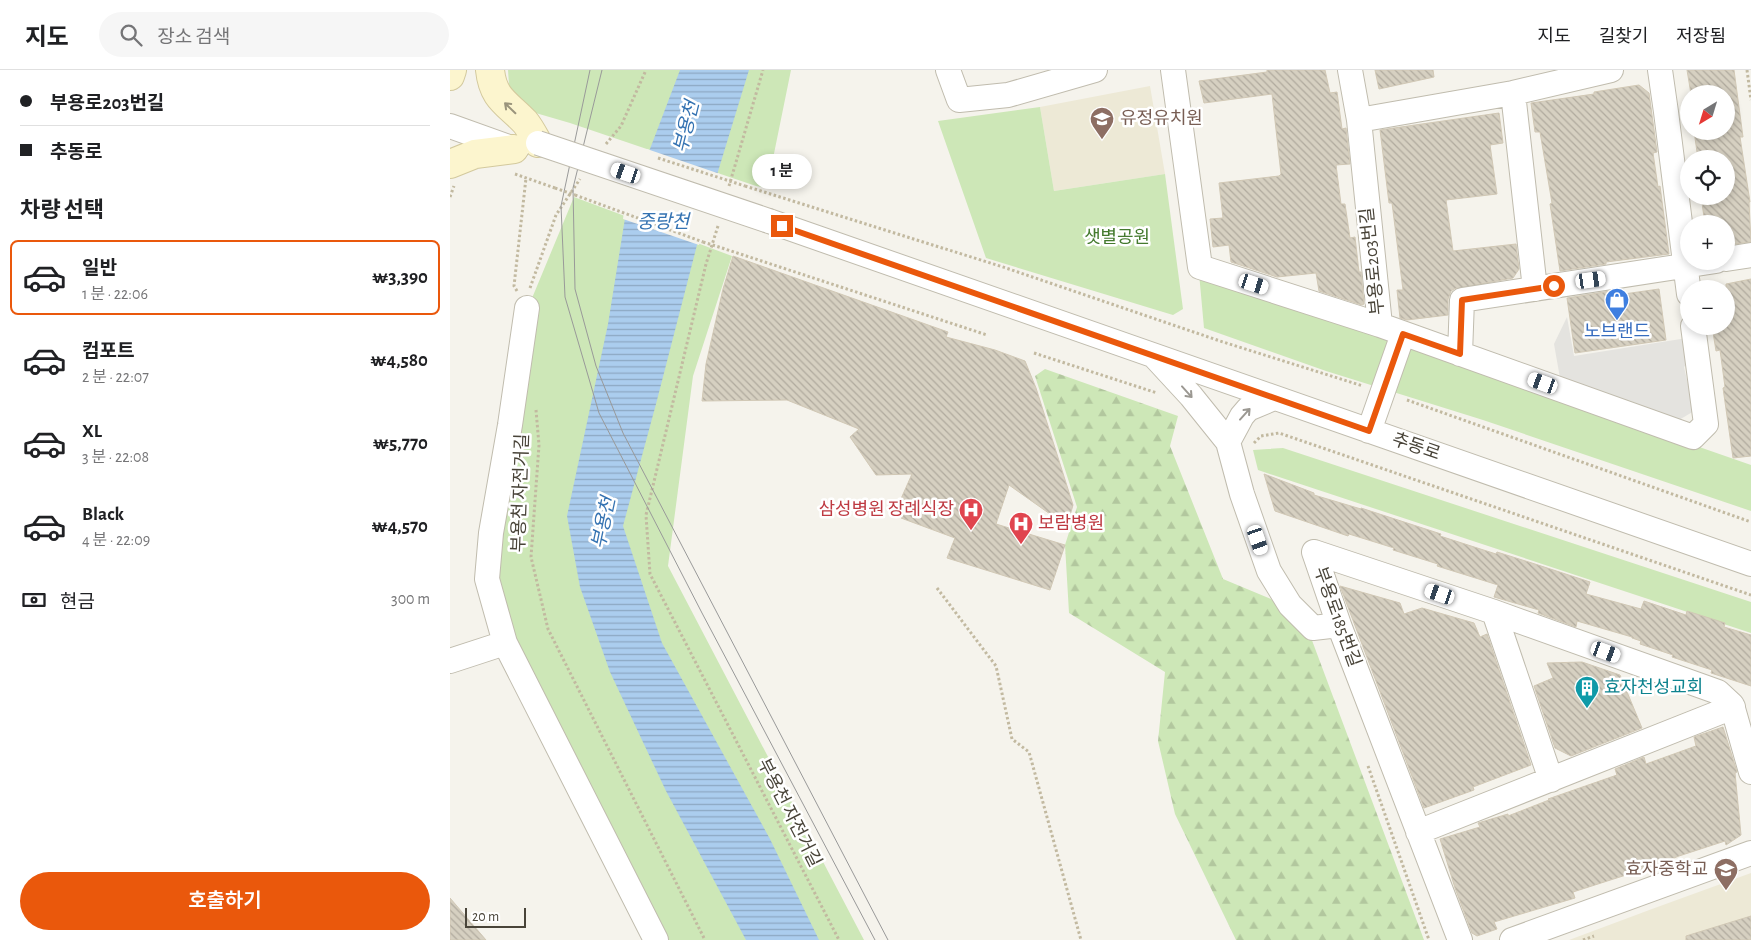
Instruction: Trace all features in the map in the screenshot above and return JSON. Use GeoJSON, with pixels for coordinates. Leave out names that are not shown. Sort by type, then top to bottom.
{"type":"FeatureCollection","features":[{"type":"Feature","properties":{"kind":"main road"},"geometry":{"type":"LineString","coordinates":[[450,76],[452,70]]}},
{"type":"Feature","properties":{"kind":"main road"},"geometry":{"type":"LineString","coordinates":[[450,164],[475,154],[520,154],[526,124],[498,96],[491,84],[490,70]]}},
{"type":"Feature","properties":{"kind":"street"},"geometry":{"type":"LineString","coordinates":[[948,70],[959,100],[1008,95],[1095,70]]}},
{"type":"Feature","properties":{"kind":"street"},"geometry":{"type":"LineString","coordinates":[[1173,70],[1200,267],[1380,325]]}},
{"type":"Feature","properties":{"kind":"street","name":"부용로203번길"},"geometry":{"type":"LineString","coordinates":[[1350,70],[1359,120],[1380,325],[1693,437],[1706,424],[1694,335]]}},
{"type":"Feature","properties":{"kind":"street"},"geometry":{"type":"LineString","coordinates":[[1359,120],[1513,93],[1611,70]]}},
{"type":"Feature","properties":{"kind":"street"},"geometry":{"type":"LineString","coordinates":[[1660,70],[1680,225]]}},
{"type":"Feature","properties":{"kind":"street"},"geometry":{"type":"LineString","coordinates":[[1513,93],[1535,289]]}},
{"type":"Feature","properties":{"kind":"street"},"geometry":{"type":"LineString","coordinates":[[450,126],[520,154]]}},
{"type":"Feature","properties":{"kind":"street","name":"추동로"},"geometry":{"type":"LineString","coordinates":[[520,154],[768,221],[1751,564]]}},
{"type":"Feature","properties":{"kind":"street"},"geometry":{"type":"LineString","coordinates":[[1735,258],[1751,255]]}},
{"type":"Feature","properties":{"kind":"street"},"geometry":{"type":"LineString","coordinates":[[1460,354],[1462,300],[1680,267]]}},
{"type":"Feature","properties":{"kind":"street"},"geometry":{"type":"LineString","coordinates":[[526,305],[510,425],[491,533],[487,579],[504,643],[656,940]]}},
{"type":"Feature","properties":{"kind":"street"},"geometry":{"type":"LineString","coordinates":[[1369,431],[1403,334]]}},
{"type":"Feature","properties":{"kind":"street"},"geometry":{"type":"LineString","coordinates":[[1154,356],[1191,396],[1228,442],[1242,494],[1269,571],[1290,605],[1314,628],[1339,625]]}},
{"type":"Feature","properties":{"kind":"street"},"geometry":{"type":"LineString","coordinates":[[1228,442],[1242,416],[1248,409],[1274,398]]}},
{"type":"Feature","properties":{"kind":"street","name":"부용로185번길"},"geometry":{"type":"LineString","coordinates":[[1460,940],[1339,625],[1314,552],[1494,612],[1718,692],[1732,707]]}},
{"type":"Feature","properties":{"kind":"street"},"geometry":{"type":"LineString","coordinates":[[1494,612],[1551,780]]}},
{"type":"Feature","properties":{"kind":"street"},"geometry":{"type":"LineString","coordinates":[[450,661],[504,643]]}},
{"type":"Feature","properties":{"kind":"street"},"geometry":{"type":"LineString","coordinates":[[1418,832],[1732,707],[1751,772]]}},
{"type":"Feature","properties":{"kind":"street"},"geometry":{"type":"LineString","coordinates":[[1512,940],[1751,853]]}},
{"type":"Feature","properties":{"kind":"path"},"geometry":{"type":"LineString","coordinates":[[604,147],[621,126],[646,70]]}},
{"type":"Feature","properties":{"kind":"path"},"geometry":{"type":"LineString","coordinates":[[728,190],[763,70]]}},
{"type":"Feature","properties":{"kind":"path"},"geometry":{"type":"LineString","coordinates":[[1747,70],[1751,100]]}},
{"type":"Feature","properties":{"kind":"path"},"geometry":{"type":"LineString","coordinates":[[520,154],[526,178],[514,286],[526,305]]}},
{"type":"Feature","properties":{"kind":"path"},"geometry":{"type":"LineString","coordinates":[[526,305],[556,215],[582,176]]}},
{"type":"Feature","properties":{"kind":"path"},"geometry":{"type":"LineString","coordinates":[[526,178],[722,248],[987,334]]}},
{"type":"Feature","properties":{"kind":"path"},"geometry":{"type":"LineString","coordinates":[[745,186],[997,265],[1220,341],[1368,387]]}},
{"type":"Feature","properties":{"kind":"path","name":"부용천 자전거길"},"geometry":{"type":"LineString","coordinates":[[720,218],[706,264],[646,515],[650,574],[839,940]]}},
{"type":"Feature","properties":{"kind":"path"},"geometry":{"type":"LineString","coordinates":[[1034,352],[1158,393]]}},
{"type":"Feature","properties":{"kind":"path"},"geometry":{"type":"LineString","coordinates":[[1407,400],[1751,522]]}},
{"type":"Feature","properties":{"kind":"path","name":"부용천 자전거길"},"geometry":{"type":"LineString","coordinates":[[536,406],[539,445],[531,557],[548,629],[705,940]]}},
{"type":"Feature","properties":{"kind":"path"},"geometry":{"type":"LineString","coordinates":[[1261,436],[1279,433],[1751,595]]}},
{"type":"Feature","properties":{"kind":"path"},"geometry":{"type":"LineString","coordinates":[[937,588],[996,666],[1012,739],[1029,752],[1081,940]]}},
{"type":"Feature","properties":{"kind":"path"},"geometry":{"type":"LineString","coordinates":[[1367,764],[1429,940]]}},
{"type":"Feature","properties":{"kind":"shaded area","name":"유정유치원"},"geometry":{"type":"Polygon","coordinates":[[[1150,86],[1165,174],[1054,191],[1040,107],[1150,86]]]}},
{"type":"Feature","properties":{"kind":"shaded area"},"geometry":{"type":"Polygon","coordinates":[[[1567,317],[1574,356],[1687,338],[1691,359],[1684,367],[1694,411],[1679,420],[1560,378],[1554,344],[1567,317]]]}},
{"type":"Feature","properties":{"kind":"shaded area","name":"효자중학교"},"geometry":{"type":"Polygon","coordinates":[[[1751,873],[1751,940],[1569,940],[1652,909],[1751,873]]]}},
{"type":"Feature","properties":{"kind":"green space"},"geometry":{"type":"Polygon","coordinates":[[[508,70],[791,70],[767,188],[522,109],[509,85],[508,70]]]}},
{"type":"Feature","properties":{"kind":"green space","name":"샛별공원"},"geometry":{"type":"Polygon","coordinates":[[[1040,107],[1054,191],[1165,174],[1183,309],[1173,315],[986,258],[938,121],[1040,107]]]}},
{"type":"Feature","properties":{"kind":"green space"},"geometry":{"type":"Polygon","coordinates":[[[574,197],[732,256],[693,376],[668,566],[864,940],[664,940],[516,652],[491,578],[530,303],[574,197]]]}},
{"type":"Feature","properties":{"kind":"green space"},"geometry":{"type":"Polygon","coordinates":[[[1199,273],[1751,465],[1751,511],[1483,420],[1326,371],[1204,328],[1199,273]]]}},
{"type":"Feature","properties":{"kind":"green space"},"geometry":{"type":"Polygon","coordinates":[[[1045,369],[1178,416],[1170,446],[1223,579],[1271,599],[1287,616],[1310,635],[1424,940],[1236,940],[1175,814],[1158,741],[1165,672],[1069,613],[1065,545],[1077,507],[1035,376],[1045,369]]]}},
{"type":"Feature","properties":{"kind":"green space"},"geometry":{"type":"Polygon","coordinates":[[[1283,448],[1751,602],[1751,633],[1258,470],[1253,450],[1283,448]]]}},
{"type":"Feature","properties":{"kind":"water","name":"중랑천"},"geometry":{"type":"Polygon","coordinates":[[[680,70],[749,70],[705,214],[623,526],[662,643],[770,839],[819,940],[746,940],[666,791],[610,672],[580,587],[567,516],[608,324],[626,212],[680,70]]]}},
{"type":"Feature","properties":{"kind":"pier"},"geometry":{"type":"Polygon","coordinates":[[[647,149],[720,174],[699,245],[623,219],[624,211],[647,149]]]}},
{"type":"Feature","properties":{"kind":"building"},"geometry":{"type":"Polygon","coordinates":[[[1267,70],[1325,70],[1330,93],[1337,92],[1342,129],[1346,128],[1350,164],[1336,165],[1341,204],[1345,204],[1350,238],[1355,237],[1359,272],[1361,272],[1364,304],[1362,305],[1319,291],[1316,273],[1277,277],[1231,262],[1229,245],[1213,247],[1210,219],[1223,218],[1219,183],[1279,176],[1281,174],[1272,94],[1204,103],[1199,81],[1267,72],[1267,70]]]}},
{"type":"Feature","properties":{"kind":"building"},"geometry":{"type":"Polygon","coordinates":[[[1375,70],[1433,70],[1434,77],[1379,89],[1375,70]]]}},
{"type":"Feature","properties":{"kind":"building"},"geometry":{"type":"Polygon","coordinates":[[[1687,70],[1734,70],[1743,137],[1740,137],[1750,202],[1751,242],[1735,244],[1735,215],[1704,215],[1702,205],[1735,205],[1735,150],[1697,150],[1695,140],[1735,140],[1735,85],[1690,85],[1687,70]]]}},
{"type":"Feature","properties":{"kind":"building"},"geometry":{"type":"Polygon","coordinates":[[[1639,85],[1649,93],[1657,152],[1653,153],[1658,187],[1660,186],[1669,254],[1606,262],[1606,264],[1560,271],[1550,204],[1552,203],[1540,132],[1535,132],[1531,103],[1639,85]]]}},
{"type":"Feature","properties":{"kind":"building"},"geometry":{"type":"Polygon","coordinates":[[[1499,113],[1503,143],[1490,145],[1497,194],[1446,200],[1453,251],[1516,244],[1519,269],[1513,278],[1454,289],[1451,291],[1448,299],[1448,315],[1407,320],[1400,318],[1397,290],[1403,290],[1380,130],[1499,113]]]}},
{"type":"Feature","properties":{"kind":"building"},"geometry":{"type":"Polygon","coordinates":[[[733,256],[948,332],[946,337],[995,350],[1025,361],[1036,388],[1073,505],[1067,526],[1009,485],[996,524],[1065,545],[1050,590],[947,558],[955,538],[901,518],[907,504],[900,501],[912,474],[876,475],[850,437],[859,429],[787,400],[702,401],[706,364],[723,289],[733,256]]]}},
{"type":"Feature","properties":{"kind":"building"},"geometry":{"type":"Polygon","coordinates":[[[1751,279],[1751,456],[1733,458],[1723,388],[1725,387],[1720,350],[1716,351],[1713,335],[1735,335],[1735,282],[1751,279]]]}},
{"type":"Feature","properties":{"kind":"building","name":"노브랜드"},"geometry":{"type":"Polygon","coordinates":[[[1659,289],[1666,340],[1575,353],[1567,298],[1610,291],[1610,296],[1659,289]]]}},
{"type":"Feature","properties":{"kind":"building"},"geometry":{"type":"Polygon","coordinates":[[[1264,474],[1314,493],[1314,495],[1361,508],[1441,534],[1440,536],[1590,582],[1586,594],[1641,609],[1644,601],[1686,615],[1687,611],[1725,623],[1724,627],[1751,635],[1751,686],[1711,673],[1712,670],[1640,644],[1641,641],[1632,637],[1577,621],[1576,627],[1538,613],[1539,610],[1494,597],[1498,585],[1437,566],[1438,564],[1393,550],[1394,548],[1349,534],[1348,536],[1275,511],[1264,474]]]}},
{"type":"Feature","properties":{"kind":"building"},"geometry":{"type":"Polygon","coordinates":[[[1340,586],[1400,603],[1404,614],[1422,608],[1474,623],[1480,637],[1487,634],[1531,765],[1473,787],[1474,790],[1424,808],[1340,586]]]}},
{"type":"Feature","properties":{"kind":"building","name":"효자천성교회"},"geometry":{"type":"Polygon","coordinates":[[[1582,662],[1620,675],[1642,728],[1571,756],[1555,748],[1534,686],[1553,678],[1547,663],[1582,662]]]}},
{"type":"Feature","properties":{"kind":"building"},"geometry":{"type":"Polygon","coordinates":[[[1723,727],[1737,772],[1735,773],[1741,835],[1726,845],[1725,841],[1679,856],[1573,892],[1575,898],[1494,922],[1497,929],[1477,936],[1472,933],[1455,888],[1440,839],[1480,827],[1478,823],[1508,814],[1508,816],[1548,799],[1617,775],[1615,769],[1644,757],[1646,764],[1696,746],[1694,737],[1723,727]]]}},
{"type":"Feature","properties":{"kind":"building"},"geometry":{"type":"Polygon","coordinates":[[[450,898],[486,940],[450,940],[450,898]]]}},
{"type":"Feature","properties":{"kind":"building","name":"효자중학교"},"geometry":{"type":"Polygon","coordinates":[[[1751,916],[1751,940],[1686,940],[1686,936],[1751,916]]]}},
{"type":"Feature","properties":{"kind":"tram line"},"geometry":{"type":"LineString","coordinates":[[590,70],[561,206],[565,297],[599,413],[702,613],[875,940]]}},
{"type":"Feature","properties":{"kind":"tram line"},"geometry":{"type":"LineString","coordinates":[[602,70],[573,188],[575,289],[596,366],[623,433],[888,940]]}},
{"type":"Feature","properties":{"kind":"place","name":"유정유치원"},"geometry":{"type":"Point","coordinates":[1102,140]}},
{"type":"Feature","properties":{"kind":"place","name":"노브랜드"},"geometry":{"type":"Point","coordinates":[1617,321]}},
{"type":"Feature","properties":{"kind":"place","name":"삼성병원 장례식장"},"geometry":{"type":"Point","coordinates":[971,531]}},
{"type":"Feature","properties":{"kind":"place","name":"보람병원"},"geometry":{"type":"Point","coordinates":[1021,545]}},
{"type":"Feature","properties":{"kind":"place","name":"효자천성교회"},"geometry":{"type":"Point","coordinates":[1587,709]}},
{"type":"Feature","properties":{"kind":"place","name":"효자중학교"},"geometry":{"type":"Point","coordinates":[1726,891]}},
{"type":"Feature","properties":{"kind":"route"},"geometry":{"type":"LineString","coordinates":[[782,226],[1369,431],[1403,334],[1460,354],[1462,300],[1554,286]]}},
{"type":"Feature","properties":{"kind":"water label","name":"부용천"},"geometry":{"type":"Point","coordinates":[687,127]}},
{"type":"Feature","properties":{"kind":"water label","name":"부용천"},"geometry":{"type":"Point","coordinates":[604,523]}}]}
